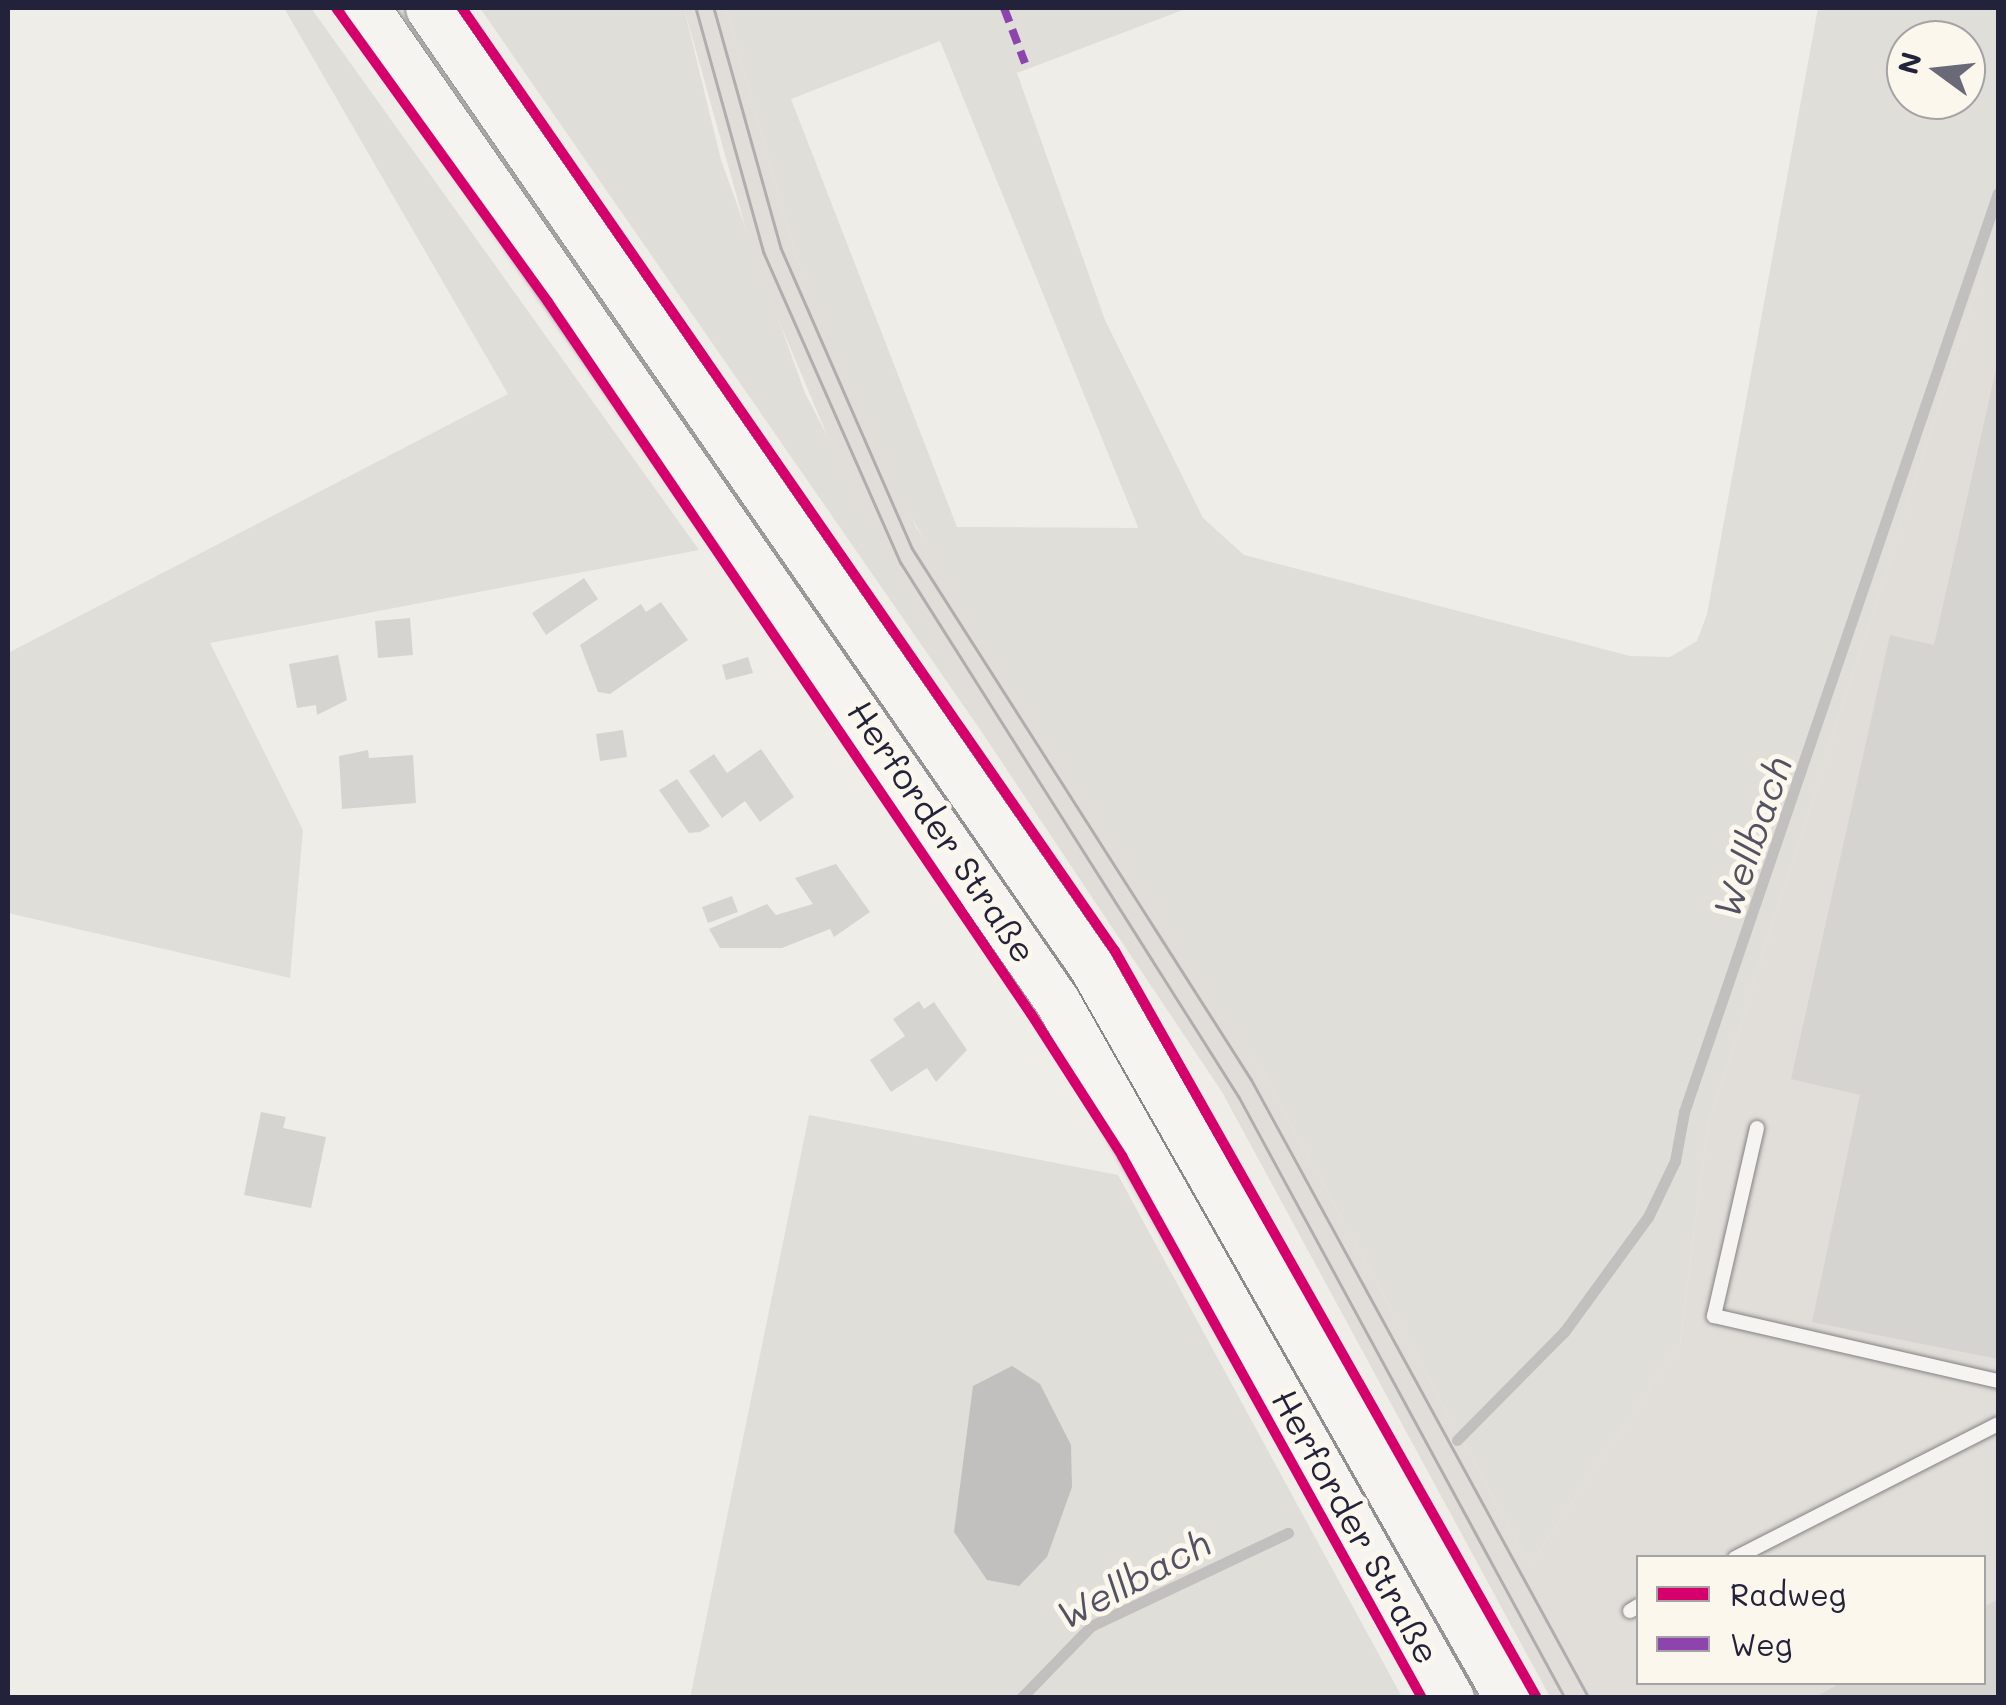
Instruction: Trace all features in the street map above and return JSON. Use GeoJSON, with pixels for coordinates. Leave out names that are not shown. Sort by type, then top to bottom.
{"type":"FeatureCollection","features":[{"type":"Feature","properties":{"kind":"main road","name":"Herforder Straße"},"geometry":{"type":"LineString","coordinates":[[367,8],[1057,1001],[1450,1698]]}},
{"type":"Feature","properties":{"kind":"main road","name":"Herforder Straße"},"geometry":{"type":"LineString","coordinates":[[428,8],[1091,966],[1506,1698]]}},
{"type":"Feature","properties":{"kind":"lane"},"geometry":{"type":"LineString","coordinates":[[1757,1128],[1714,1316],[1998,1381]]}},
{"type":"Feature","properties":{"kind":"lane"},"geometry":{"type":"LineString","coordinates":[[1741,1555],[1998,1424]]}},
{"type":"Feature","properties":{"kind":"shaded area"},"geometry":{"type":"Polygon","coordinates":[[[284,8],[311,8],[699,550],[210,643],[303,830],[290,978],[8,913],[8,653],[508,394],[284,8]]]}},
{"type":"Feature","properties":{"kind":"shaded area"},"geometry":{"type":"Polygon","coordinates":[[[480,8],[684,8],[721,160],[805,393],[979,728],[480,8]]]}},
{"type":"Feature","properties":{"kind":"shaded area"},"geometry":{"type":"Polygon","coordinates":[[[684,8],[726,8],[796,256],[916,527],[1262,1071],[1530,1565],[1680,1343],[1708,1125],[1998,222],[1998,1697],[1550,1697],[1222,1092],[979,728],[859,511],[757,269],[684,8]]]}},
{"type":"Feature","properties":{"kind":"shaded area"},"geometry":{"type":"Polygon","coordinates":[[[726,8],[1188,8],[1017,73],[1105,320],[1203,518],[1244,555],[1630,656],[1670,657],[1697,641],[1707,614],[1818,8],[1998,8],[1998,222],[1708,1125],[1680,1343],[1530,1565],[1262,1071],[963,612],[898,492],[796,256],[726,8]],[[940,41],[791,99],[957,527],[1138,527],[940,41]]]}},
{"type":"Feature","properties":{"kind":"shaded area"},"geometry":{"type":"Polygon","coordinates":[[[809,1115],[1118,1175],[1402,1697],[690,1698],[809,1115]]]}},
{"type":"Feature","properties":{"kind":"shaded area"},"geometry":{"type":"Polygon","coordinates":[[[1012,1366],[1040,1384],[1071,1445],[1072,1487],[1047,1557],[1019,1586],[987,1580],[954,1532],[973,1386],[1012,1366]]]}},
{"type":"Feature","properties":{"kind":"building"},"geometry":{"type":"Polygon","coordinates":[[[1997,365],[1998,1359],[1812,1322],[1860,1095],[1791,1079],[1890,635],[1934,645],[1997,365]]]}},
{"type":"Feature","properties":{"kind":"building"},"geometry":{"type":"Polygon","coordinates":[[[584,578],[598,599],[546,635],[532,613],[584,578]]]}},
{"type":"Feature","properties":{"kind":"building"},"geometry":{"type":"Polygon","coordinates":[[[661,602],[688,640],[610,694],[598,692],[580,645],[641,604],[646,612],[661,602]]]}},
{"type":"Feature","properties":{"kind":"building"},"geometry":{"type":"Polygon","coordinates":[[[410,618],[413,655],[378,658],[375,621],[410,618]]]}},
{"type":"Feature","properties":{"kind":"building"},"geometry":{"type":"Polygon","coordinates":[[[338,655],[347,700],[317,715],[316,705],[297,708],[289,664],[338,655]]]}},
{"type":"Feature","properties":{"kind":"building"},"geometry":{"type":"Polygon","coordinates":[[[748,657],[753,673],[726,680],[722,665],[748,657]]]}},
{"type":"Feature","properties":{"kind":"building"},"geometry":{"type":"Polygon","coordinates":[[[623,730],[627,757],[600,761],[596,734],[623,730]]]}},
{"type":"Feature","properties":{"kind":"building"},"geometry":{"type":"Polygon","coordinates":[[[761,749],[794,797],[760,822],[745,801],[722,818],[689,771],[714,754],[727,773],[761,749]]]}},
{"type":"Feature","properties":{"kind":"building"},"geometry":{"type":"Polygon","coordinates":[[[368,750],[369,758],[413,755],[416,803],[342,809],[339,756],[368,750]]]}},
{"type":"Feature","properties":{"kind":"building"},"geometry":{"type":"Polygon","coordinates":[[[677,779],[710,826],[700,832],[689,833],[659,790],[677,779]]]}},
{"type":"Feature","properties":{"kind":"building"},"geometry":{"type":"Polygon","coordinates":[[[836,864],[870,912],[834,937],[830,929],[782,948],[720,948],[709,929],[767,904],[776,915],[813,904],[795,878],[836,864]]]}},
{"type":"Feature","properties":{"kind":"building"},"geometry":{"type":"Polygon","coordinates":[[[732,896],[738,912],[708,923],[702,907],[732,896]]]}},
{"type":"Feature","properties":{"kind":"building"},"geometry":{"type":"Polygon","coordinates":[[[919,1001],[924,1009],[934,1002],[967,1050],[936,1082],[927,1068],[891,1092],[870,1060],[905,1036],[893,1019],[919,1001]]]}},
{"type":"Feature","properties":{"kind":"building"},"geometry":{"type":"Polygon","coordinates":[[[261,1112],[286,1117],[283,1128],[326,1137],[311,1208],[244,1195],[261,1112]]]}},
{"type":"Feature","properties":{"kind":"building"},"geometry":{"type":"Polygon","coordinates":[[[1998,1599],[1998,1698],[1814,1698],[1837,1685],[1986,1685],[1986,1606],[1998,1599]]]}},
{"type":"Feature","properties":{"kind":"waterway","name":"Wellbach"},"geometry":{"type":"LineString","coordinates":[[1457,1440],[1564,1332],[1648,1217],[1675,1161],[1684,1112],[1998,193]]}},
{"type":"Feature","properties":{"kind":"waterway","name":"Wellbach"},"geometry":{"type":"LineString","coordinates":[[1021,1698],[1091,1626],[1288,1533]]}},
{"type":"Feature","properties":{"kind":"tram line"},"geometry":{"type":"LineString","coordinates":[[696,8],[764,253],[901,563],[1239,1097],[1565,1698]]}},
{"type":"Feature","properties":{"kind":"tram line"},"geometry":{"type":"LineString","coordinates":[[714,8],[781,248],[912,548],[1251,1079],[1589,1698]]}},
{"type":"Feature","properties":{"kind":"marked path"},"geometry":{"type":"LineString","coordinates":[[1004,8],[1025,63]]}},
{"type":"Feature","properties":{"kind":"cycle path"},"geometry":{"type":"LineString","coordinates":[[336,8],[548,302],[1031,1014],[1122,1156],[1422,1698]]}},
{"type":"Feature","properties":{"kind":"cycle path"},"geometry":{"type":"LineString","coordinates":[[462,8],[1115,951],[1537,1698]]}}]}
